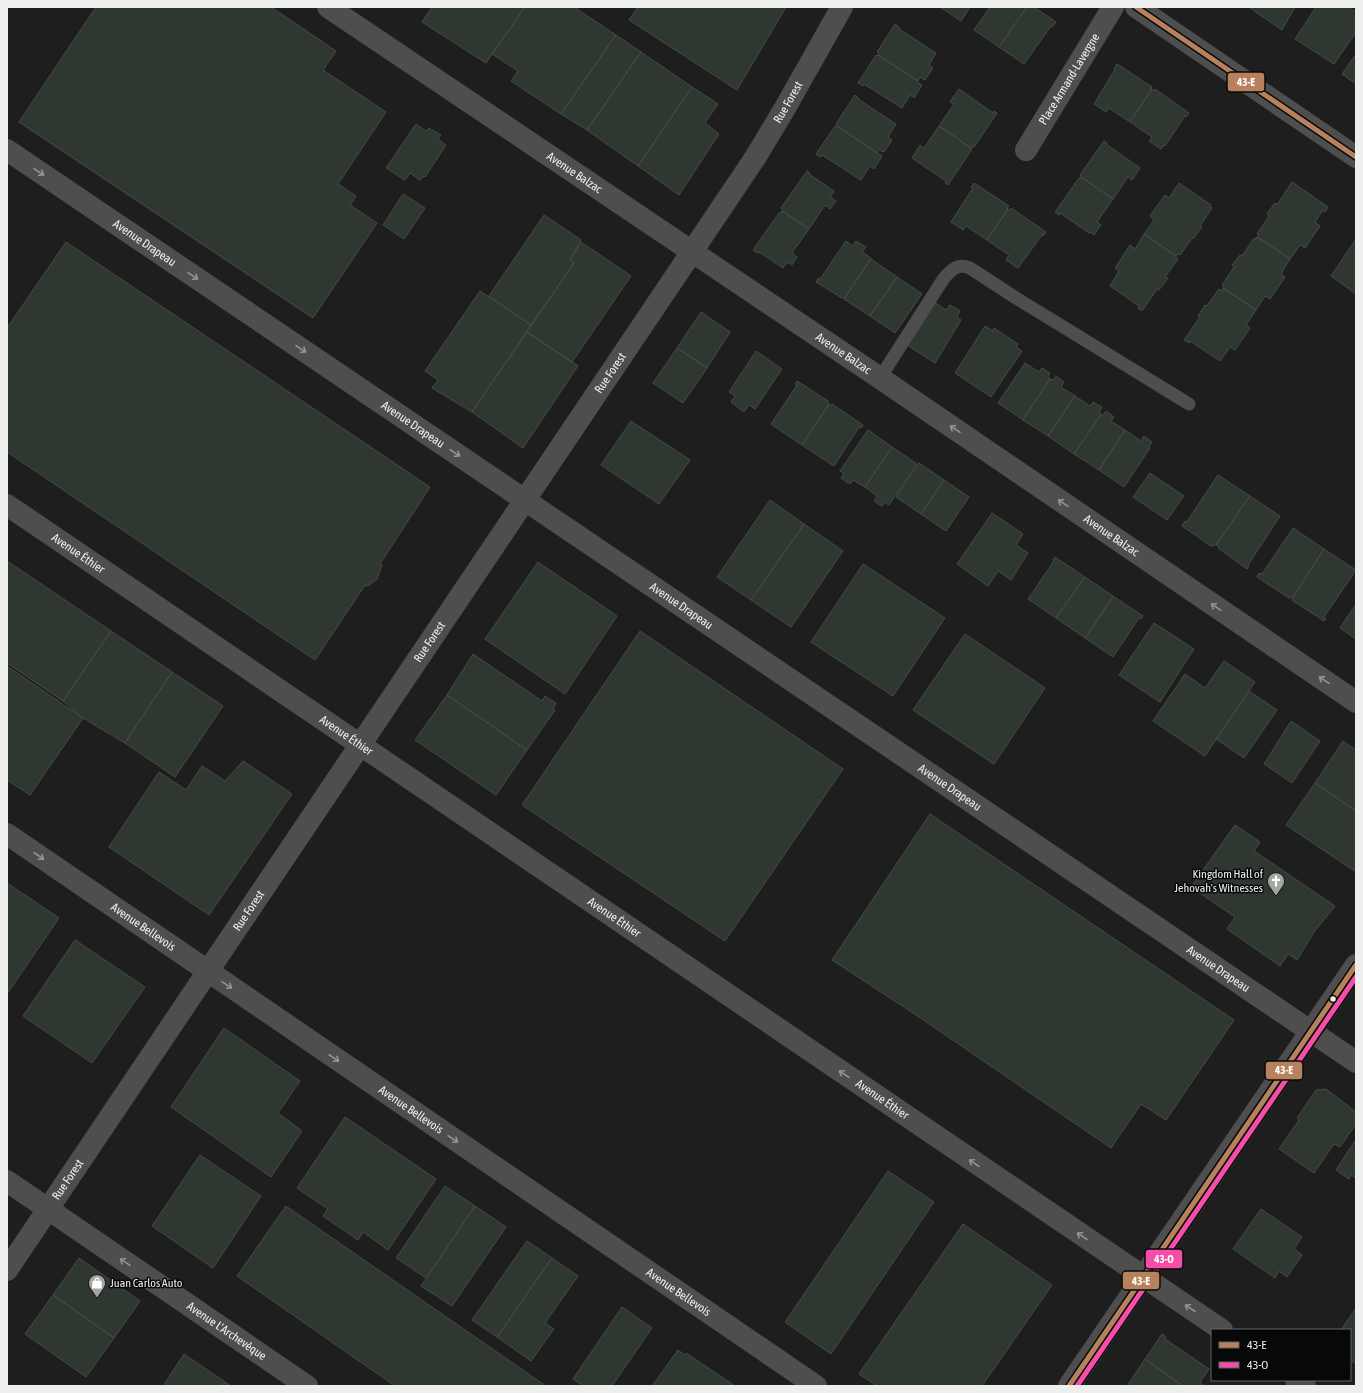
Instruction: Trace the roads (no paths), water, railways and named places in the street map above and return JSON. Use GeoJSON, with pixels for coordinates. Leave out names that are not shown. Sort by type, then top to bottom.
{"type":"FeatureCollection","features":[{"type":"Feature","properties":{"kind":"street","name":"Avenue Balzac"},"geometry":{"type":"LineString","coordinates":[[328,7],[880,378],[1356,702]]}},
{"type":"Feature","properties":{"kind":"street","name":"Rue Forest"},"geometry":{"type":"LineString","coordinates":[[7,1270],[755,158],[842,7]]}},
{"type":"Feature","properties":{"kind":"street","name":"Place Armand-Lavergne"},"geometry":{"type":"LineString","coordinates":[[1026,150],[1113,7]]}},
{"type":"Feature","properties":{"kind":"street"},"geometry":{"type":"LineString","coordinates":[[1136,7],[1356,157]]}},
{"type":"Feature","properties":{"kind":"street","name":"Avenue Drapeau"},"geometry":{"type":"LineString","coordinates":[[7,150],[1356,1062]]}},
{"type":"Feature","properties":{"kind":"street","name":"Avenue Éthier"},"geometry":{"type":"LineString","coordinates":[[7,505],[1221,1329]]}},
{"type":"Feature","properties":{"kind":"street","name":"Avenue Bellevois"},"geometry":{"type":"LineString","coordinates":[[7,834],[816,1386]]}},
{"type":"Feature","properties":{"kind":"street"},"geometry":{"type":"LineString","coordinates":[[1069,1386],[1356,965]]}},
{"type":"Feature","properties":{"kind":"street","name":"Avenue L'Archevêque"},"geometry":{"type":"LineString","coordinates":[[7,1181],[307,1386]]}},
{"type":"Feature","properties":{"kind":"lane"},"geometry":{"type":"LineString","coordinates":[[880,378],[944,278],[949,272],[964,265],[1189,404]]}},
{"type":"Feature","properties":{"kind":"place","name":"Kingdom Hall of Jehovah's Witnesses"},"geometry":{"type":"Point","coordinates":[1276,896]}},
{"type":"Feature","properties":{"kind":"place","name":"Juan Carlos Auto"},"geometry":{"type":"Point","coordinates":[97,1298]}}]}
